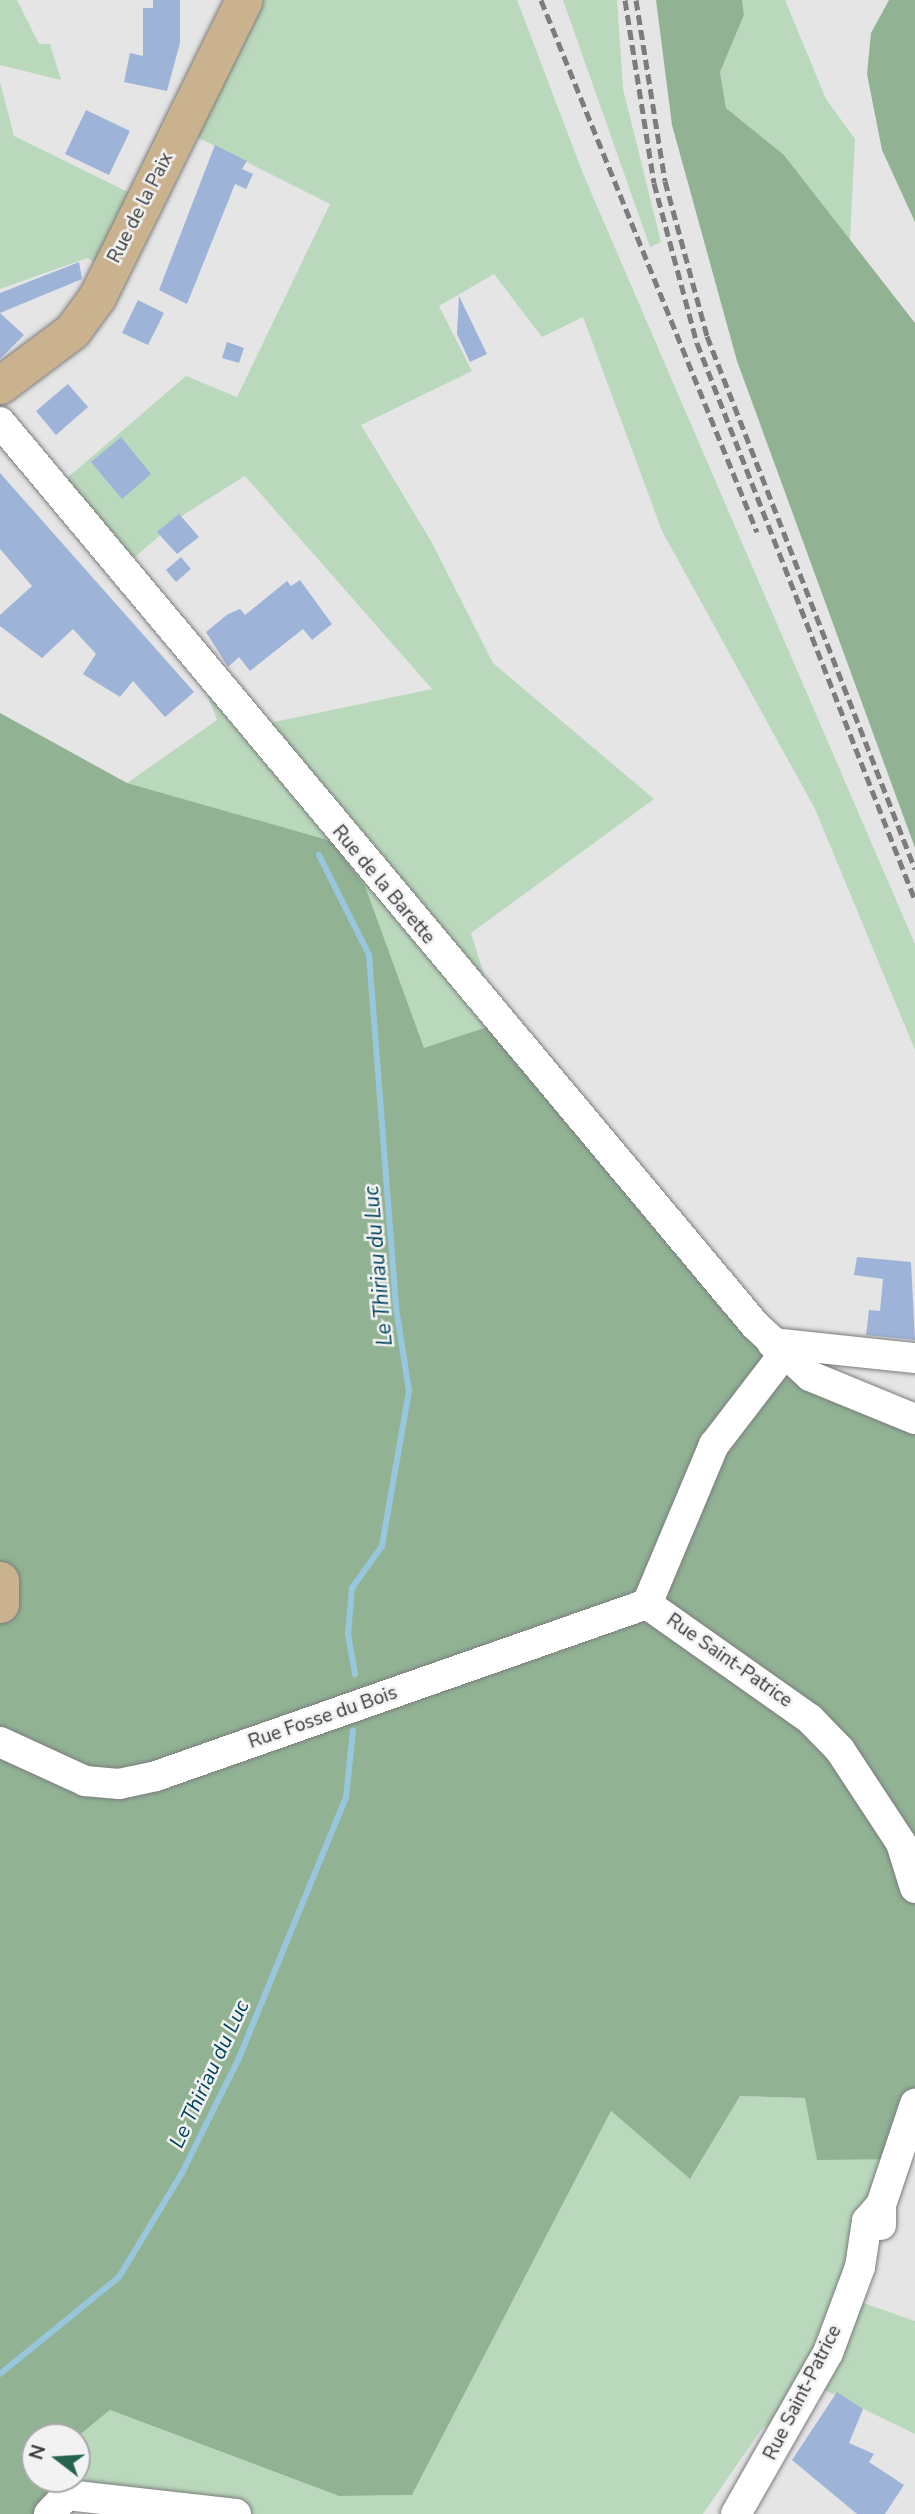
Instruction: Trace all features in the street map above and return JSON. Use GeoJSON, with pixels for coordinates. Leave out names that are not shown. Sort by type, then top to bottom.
{"type":"FeatureCollection","features":[{"type":"Feature","properties":{"kind":"main road","name":"Rue de la Paix"},"geometry":{"type":"LineString","coordinates":[[0,386],[72,331],[97,297],[243,0]]}},
{"type":"Feature","properties":{"kind":"main road"},"geometry":{"type":"LineString","coordinates":[[0,1580],[0,1604]]}},
{"type":"Feature","properties":{"kind":"street","name":"Rue de la Barette"},"geometry":{"type":"LineString","coordinates":[[0,422],[346,842],[778,1349],[810,1376],[915,1419]]}},
{"type":"Feature","properties":{"kind":"street"},"geometry":{"type":"LineString","coordinates":[[778,1349],[915,1358]]}},
{"type":"Feature","properties":{"kind":"street","name":"Rue Saint-Patrice"},"geometry":{"type":"LineString","coordinates":[[778,1349],[715,1445],[647,1604],[744,1669],[833,1742],[883,1812],[915,1888]]}},
{"type":"Feature","properties":{"kind":"street","name":"Rue Fosse du Bois"},"geometry":{"type":"LineString","coordinates":[[0,1742],[85,1781],[132,1781],[647,1604]]}},
{"type":"Feature","properties":{"kind":"street","name":"Rue Saint-Patrice"},"geometry":{"type":"LineString","coordinates":[[736,2514],[795,2420],[860,2267],[867,2221],[881,2205],[915,2105]]}},
{"type":"Feature","properties":{"kind":"street"},"geometry":{"type":"LineString","coordinates":[[49,2514],[67,2495],[236,2514]]}},
{"type":"Feature","properties":{"kind":"green space"},"geometry":{"type":"Polygon","coordinates":[[[0,0],[17,0],[39,44],[50,44],[61,80],[0,65],[0,0]]]}},
{"type":"Feature","properties":{"kind":"green space"},"geometry":{"type":"Polygon","coordinates":[[[244,0],[517,0],[584,176],[915,944],[915,1050],[815,809],[662,531],[583,317],[542,337],[494,274],[439,306],[472,371],[361,425],[431,541],[493,663],[654,799],[471,933],[499,1023],[424,1049],[365,886],[331,842],[127,783],[217,720],[193,657],[251,727],[432,689],[245,476],[186,513],[121,569],[66,479],[186,376],[237,397],[330,204],[181,129],[244,0]]]}},
{"type":"Feature","properties":{"kind":"green space"},"geometry":{"type":"Polygon","coordinates":[[[563,0],[617,0],[623,89],[661,242],[650,247],[563,0]]]}},
{"type":"Feature","properties":{"kind":"green space"},"geometry":{"type":"Polygon","coordinates":[[[656,0],[742,0],[744,15],[720,72],[726,108],[784,155],[915,323],[915,848],[737,361],[672,125],[656,0]]]}},
{"type":"Feature","properties":{"kind":"green space"},"geometry":{"type":"Polygon","coordinates":[[[742,0],[785,0],[826,99],[855,139],[850,240],[784,155],[726,108],[720,72],[744,15],[742,0]]]}},
{"type":"Feature","properties":{"kind":"green space"},"geometry":{"type":"Polygon","coordinates":[[[889,0],[915,0],[915,222],[882,150],[867,74],[871,33],[889,0]]]}},
{"type":"Feature","properties":{"kind":"green space"},"geometry":{"type":"Polygon","coordinates":[[[0,82],[14,136],[132,194],[99,264],[87,258],[0,289],[0,82]]]}},
{"type":"Feature","properties":{"kind":"green space"},"geometry":{"type":"Polygon","coordinates":[[[0,713],[127,783],[331,841],[365,886],[424,1048],[499,1023],[772,1343],[915,1419],[915,2104],[897,2159],[817,2160],[805,2098],[740,2096],[690,2179],[611,2111],[412,2495],[339,2496],[110,2410],[91,2426],[91,2423],[21,2423],[21,2493],[67,2495],[49,2514],[0,2514],[0,713]]]}},
{"type":"Feature","properties":{"kind":"green space"},"geometry":{"type":"Polygon","coordinates":[[[740,2096],[805,2098],[897,2159],[849,2298],[915,2321],[915,2434],[812,2384],[795,2420],[763,2427],[703,2514],[236,2514],[67,2495],[91,2493],[91,2426],[110,2410],[339,2496],[412,2495],[611,2111],[690,2179],[740,2096]]]}},
{"type":"Feature","properties":{"kind":"building"},"geometry":{"type":"Polygon","coordinates":[[[153,0],[180,0],[180,43],[167,91],[124,82],[130,53],[143,56],[143,8],[153,8],[153,0]]]}},
{"type":"Feature","properties":{"kind":"building"},"geometry":{"type":"Polygon","coordinates":[[[86,110],[130,131],[109,175],[65,154],[86,110]]]}},
{"type":"Feature","properties":{"kind":"building"},"geometry":{"type":"Polygon","coordinates":[[[215,145],[247,161],[242,169],[253,174],[246,189],[235,184],[187,304],[159,290],[215,145]]]}},
{"type":"Feature","properties":{"kind":"building"},"geometry":{"type":"Polygon","coordinates":[[[79,262],[82,279],[0,313],[0,293],[79,262]]]}},
{"type":"Feature","properties":{"kind":"building"},"geometry":{"type":"Polygon","coordinates":[[[459,296],[487,354],[470,362],[457,334],[459,296]]]}},
{"type":"Feature","properties":{"kind":"building"},"geometry":{"type":"Polygon","coordinates":[[[138,300],[164,313],[148,345],[122,333],[138,300]]]}},
{"type":"Feature","properties":{"kind":"building"},"geometry":{"type":"Polygon","coordinates":[[[0,313],[24,335],[0,359],[0,313]]]}},
{"type":"Feature","properties":{"kind":"building"},"geometry":{"type":"Polygon","coordinates":[[[227,342],[244,348],[239,363],[222,358],[227,342]]]}},
{"type":"Feature","properties":{"kind":"building"},"geometry":{"type":"Polygon","coordinates":[[[68,384],[88,407],[56,435],[36,411],[68,384]]]}},
{"type":"Feature","properties":{"kind":"building"},"geometry":{"type":"Polygon","coordinates":[[[121,437],[151,474],[122,499],[91,462],[121,437]]]}},
{"type":"Feature","properties":{"kind":"building"},"geometry":{"type":"Polygon","coordinates":[[[0,473],[194,692],[165,717],[133,681],[120,697],[83,674],[96,654],[73,629],[42,658],[0,626],[0,615],[32,586],[0,549],[0,473]]]}},
{"type":"Feature","properties":{"kind":"building"},"geometry":{"type":"Polygon","coordinates":[[[179,514],[199,537],[177,554],[157,532],[179,514]]]}},
{"type":"Feature","properties":{"kind":"building"},"geometry":{"type":"Polygon","coordinates":[[[181,557],[191,569],[176,582],[166,570],[181,557]]]}},
{"type":"Feature","properties":{"kind":"building"},"geometry":{"type":"Polygon","coordinates":[[[300,580],[332,624],[312,640],[303,629],[250,671],[239,657],[228,667],[206,632],[228,614],[240,609],[245,615],[287,581],[291,586],[300,580]]]}},
{"type":"Feature","properties":{"kind":"building"},"geometry":{"type":"Polygon","coordinates":[[[857,1257],[911,1262],[915,1340],[866,1335],[869,1310],[880,1311],[883,1279],[854,1275],[857,1257]]]}},
{"type":"Feature","properties":{"kind":"building"},"geometry":{"type":"Polygon","coordinates":[[[837,2392],[863,2409],[849,2443],[874,2454],[869,2462],[904,2485],[885,2514],[857,2514],[792,2460],[837,2392]]]}},
{"type":"Feature","properties":{"kind":"waterway","name":"Le Thiriau du Luc"},"geometry":{"type":"LineString","coordinates":[[319,855],[369,955],[396,1307],[409,1391],[382,1546],[352,1588],[348,1634],[355,1674]]}},
{"type":"Feature","properties":{"kind":"waterway","name":"Le Thiriau du Luc"},"geometry":{"type":"LineString","coordinates":[[0,2374],[119,2277],[182,2173],[239,2058],[346,1797],[353,1730]]}},
{"type":"Feature","properties":{"kind":"railway"},"geometry":{"type":"LineString","coordinates":[[541,0],[757,532]]}},
{"type":"Feature","properties":{"kind":"railway"},"geometry":{"type":"LineString","coordinates":[[625,0],[654,183],[697,343],[915,900]]}},
{"type":"Feature","properties":{"kind":"railway"},"geometry":{"type":"LineString","coordinates":[[636,0],[665,181],[707,336],[915,869]]}}]}
